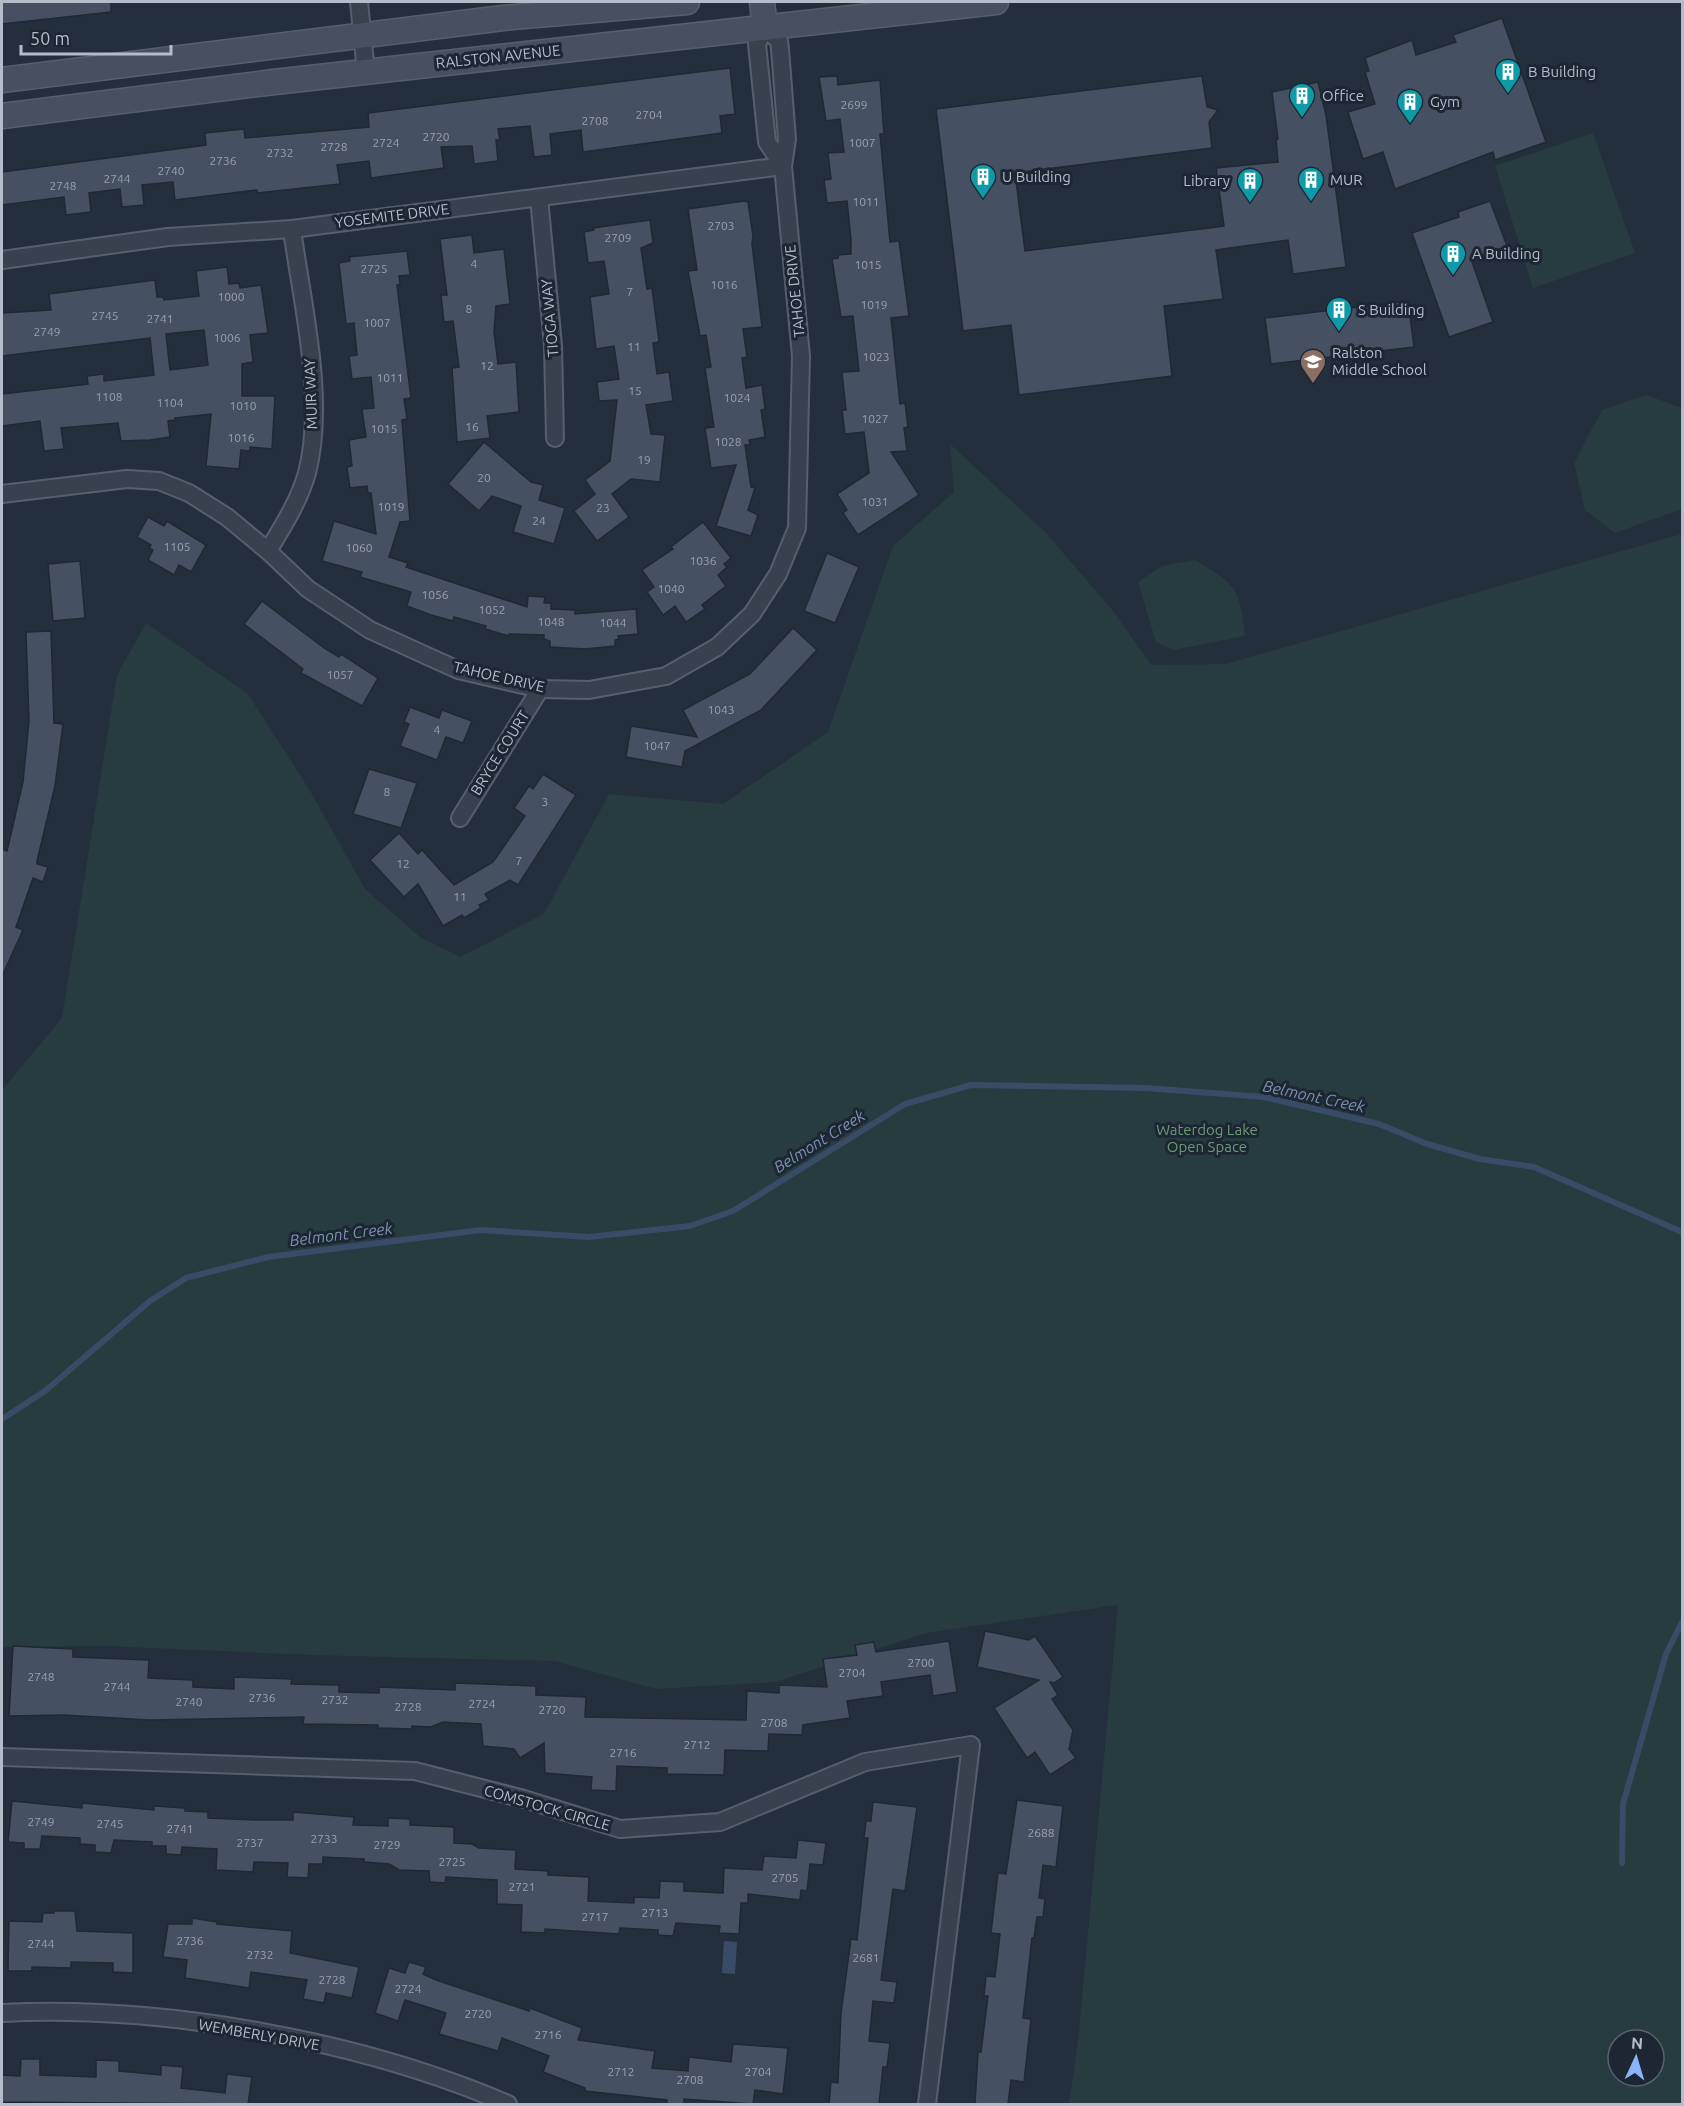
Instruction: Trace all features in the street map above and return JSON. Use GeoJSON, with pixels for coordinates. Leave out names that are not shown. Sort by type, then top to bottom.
{"type":"FeatureCollection","features":[{"type":"Feature","properties":{"kind":"main road"},"geometry":{"type":"LineString","coordinates":[[2,80],[514,16],[687,2]]}},
{"type":"Feature","properties":{"kind":"main road"},"geometry":{"type":"LineString","coordinates":[[762,2],[765,28]]}},
{"type":"Feature","properties":{"kind":"main road","name":"RALSTON AVENUE"},"geometry":{"type":"LineString","coordinates":[[2,116],[366,72],[765,28],[920,6],[996,2]]}},
{"type":"Feature","properties":{"kind":"street"},"geometry":{"type":"LineString","coordinates":[[359,2],[366,72]]}},
{"type":"Feature","properties":{"kind":"street","name":"TAHOE DRIVE"},"geometry":{"type":"LineString","coordinates":[[2,494],[127,479],[159,482],[189,493],[227,518],[268,551],[308,589],[370,630],[458,670],[540,689],[589,690],[666,676],[717,647],[752,614],[778,574],[797,528],[801,356],[783,166],[767,142],[757,44],[765,28]]}},
{"type":"Feature","properties":{"kind":"street","name":"YOSEMITE DRIVE"},"geometry":{"type":"LineString","coordinates":[[2,260],[168,237],[292,229],[783,166]]}},
{"type":"Feature","properties":{"kind":"street","name":"TIOGA WAY"},"geometry":{"type":"LineString","coordinates":[[539,198],[553,345],[555,438]]}},
{"type":"Feature","properties":{"kind":"street","name":"MUIR WAY"},"geometry":{"type":"LineString","coordinates":[[268,551],[293,508],[307,473],[312,434],[312,375],[292,229]]}},
{"type":"Feature","properties":{"kind":"street","name":"BRYCE COURT"},"geometry":{"type":"LineString","coordinates":[[460,818],[540,689]]}},
{"type":"Feature","properties":{"kind":"street","name":"COMSTOCK CIRCLE"},"geometry":{"type":"LineString","coordinates":[[2,1757],[415,1771],[524,1799],[620,1829],[720,1822],[865,1762],[971,1745],[927,2104]]}},
{"type":"Feature","properties":{"kind":"street","name":"WEMBERLY DRIVE"},"geometry":{"type":"LineString","coordinates":[[2,2013],[101,2014],[178,2020],[266,2034],[342,2050],[417,2070],[508,2104]]}},
{"type":"Feature","properties":{"kind":"green space"},"geometry":{"type":"Polygon","coordinates":[[[1593,133],[1635,253],[1533,288],[1495,166],[1593,133]]]}},
{"type":"Feature","properties":{"kind":"green space"},"geometry":{"type":"Polygon","coordinates":[[[1646,395],[1682,408],[1682,509],[1615,533],[1585,510],[1574,463],[1602,410],[1646,395]]]}},
{"type":"Feature","properties":{"kind":"green space","name":"Waterdog Lake Open Space"},"geometry":{"type":"Polygon","coordinates":[[[950,444],[1046,533],[1113,611],[1151,665],[1226,664],[1682,534],[1682,2104],[1069,2104],[1078,2042],[1118,1605],[926,1633],[775,1682],[656,1689],[555,1661],[311,1655],[105,1646],[2,1647],[2,1090],[62,1018],[117,675],[146,623],[248,694],[309,789],[365,889],[421,938],[460,957],[544,914],[609,794],[723,804],[828,732],[893,546],[954,492],[950,444]]]}},
{"type":"Feature","properties":{"kind":"green space"},"geometry":{"type":"Polygon","coordinates":[[[1195,560],[1228,582],[1234,589],[1241,607],[1245,636],[1173,650],[1156,642],[1138,582],[1162,566],[1195,560]]]}},
{"type":"Feature","properties":{"kind":"water"},"geometry":{"type":"Polygon","coordinates":[[[724,1941],[737,1942],[735,1974],[722,1973],[724,1941]]]}},
{"type":"Feature","properties":{"kind":"building"},"geometry":{"type":"Polygon","coordinates":[[[2,2],[111,2],[111,12],[2,24],[2,2]]]}},
{"type":"Feature","properties":{"kind":"building"},"geometry":{"type":"Polygon","coordinates":[[[1502,18],[1546,142],[1495,160],[1493,152],[1395,189],[1383,152],[1363,159],[1348,112],[1375,104],[1365,72],[1369,71],[1365,58],[1412,40],[1416,55],[1456,42],[1453,35],[1502,18]]]}},
{"type":"Feature","properties":{"kind":"building"},"geometry":{"type":"Polygon","coordinates":[[[730,68],[735,114],[720,116],[722,133],[583,152],[581,130],[550,134],[552,155],[534,157],[530,126],[498,129],[500,140],[496,140],[498,161],[474,164],[472,146],[441,147],[444,168],[371,178],[369,161],[337,165],[340,184],[257,193],[257,190],[175,200],[173,182],[142,185],[144,205],[122,207],[120,189],[89,193],[91,212],[66,215],[64,197],[2,205],[2,172],[206,145],[205,133],[244,129],[245,138],[369,127],[368,113],[730,68]]]}},
{"type":"Feature","properties":{"kind":"building"},"geometry":{"type":"Polygon","coordinates":[[[837,76],[838,85],[880,80],[884,134],[880,134],[890,242],[899,241],[909,316],[891,318],[900,404],[905,403],[908,427],[904,428],[907,451],[891,452],[919,495],[858,535],[843,513],[847,510],[837,494],[869,473],[864,432],[845,434],[842,410],[846,410],[842,372],[859,371],[853,316],[841,317],[832,259],[838,258],[838,255],[851,254],[851,240],[847,201],[827,203],[824,180],[831,179],[828,153],[844,152],[840,119],[826,121],[819,77],[837,76]]]}},
{"type":"Feature","properties":{"kind":"building","name":"U Building"},"geometry":{"type":"Polygon","coordinates":[[[1202,76],[1207,107],[1218,110],[1209,122],[1212,148],[1015,173],[1025,251],[1224,226],[1216,168],[1278,162],[1276,139],[1278,139],[1272,92],[1318,82],[1326,115],[1346,267],[1293,274],[1288,240],[1216,250],[1223,299],[1164,306],[1172,376],[1019,395],[1011,325],[963,331],[936,109],[1202,76]]]}},
{"type":"Feature","properties":{"kind":"building","name":"A Building"},"geometry":{"type":"Polygon","coordinates":[[[1490,201],[1507,246],[1471,259],[1493,322],[1449,337],[1412,233],[1459,217],[1458,212],[1490,201]]]}},
{"type":"Feature","properties":{"kind":"building"},"geometry":{"type":"Polygon","coordinates":[[[748,202],[753,236],[762,327],[743,329],[747,357],[742,358],[746,388],[762,385],[765,409],[761,410],[765,437],[749,440],[750,445],[745,445],[751,487],[755,488],[748,510],[758,515],[751,536],[716,526],[736,465],[711,468],[705,428],[714,427],[705,368],[711,367],[706,335],[700,336],[688,271],[697,270],[688,209],[748,202]]]}},
{"type":"Feature","properties":{"kind":"building"},"geometry":{"type":"Polygon","coordinates":[[[650,220],[653,243],[641,248],[647,289],[652,288],[659,342],[653,343],[657,374],[669,372],[673,401],[646,405],[651,434],[665,435],[660,482],[631,479],[612,494],[629,517],[597,541],[574,511],[595,494],[585,480],[610,461],[617,400],[599,401],[597,382],[619,379],[614,346],[596,349],[590,297],[609,294],[604,261],[588,263],[584,232],[594,230],[593,228],[650,220]]]}},
{"type":"Feature","properties":{"kind":"building"},"geometry":{"type":"Polygon","coordinates":[[[472,235],[474,253],[504,249],[510,304],[496,306],[494,332],[498,364],[516,362],[519,412],[487,416],[490,438],[457,442],[452,368],[459,367],[453,321],[444,322],[441,295],[447,295],[440,239],[472,235]]]}},
{"type":"Feature","properties":{"kind":"building"},"geometry":{"type":"Polygon","coordinates":[[[407,251],[410,275],[399,276],[400,285],[397,285],[411,398],[404,399],[407,419],[402,420],[410,521],[400,522],[389,557],[408,563],[406,567],[527,607],[528,596],[545,597],[544,603],[551,603],[551,609],[575,610],[575,614],[636,609],[638,634],[618,636],[619,639],[615,640],[615,646],[585,649],[550,647],[550,641],[544,639],[544,635],[509,634],[509,636],[485,629],[486,626],[454,617],[453,621],[407,606],[411,592],[360,577],[362,572],[322,561],[334,521],[376,534],[371,493],[368,493],[367,486],[350,488],[347,467],[352,466],[349,440],[366,437],[362,409],[374,408],[371,377],[352,379],[349,356],[357,355],[354,323],[346,324],[339,263],[350,261],[349,257],[407,251]]]}},
{"type":"Feature","properties":{"kind":"building"},"geometry":{"type":"Polygon","coordinates":[[[227,267],[229,284],[239,283],[240,288],[261,285],[268,333],[250,335],[253,362],[242,364],[242,396],[275,396],[272,449],[250,447],[250,451],[241,450],[239,469],[206,466],[211,414],[175,418],[175,420],[168,421],[170,437],[150,440],[121,441],[118,423],[61,428],[64,449],[44,451],[40,421],[2,426],[2,394],[88,384],[87,376],[104,374],[104,381],[154,375],[150,338],[2,356],[2,313],[51,310],[49,294],[155,280],[157,297],[163,297],[164,300],[199,296],[196,271],[227,267]],[[204,330],[166,334],[170,370],[208,365],[204,330]]]}},
{"type":"Feature","properties":{"kind":"building","name":"S Building"},"geometry":{"type":"Polygon","coordinates":[[[1408,301],[1414,347],[1271,364],[1265,318],[1408,301]]]}},
{"type":"Feature","properties":{"kind":"building"},"geometry":{"type":"Polygon","coordinates":[[[484,442],[531,482],[543,485],[539,500],[565,508],[554,544],[513,532],[521,506],[492,496],[479,511],[448,484],[484,442]]]}},
{"type":"Feature","properties":{"kind":"building"},"geometry":{"type":"Polygon","coordinates":[[[148,517],[164,526],[167,521],[206,545],[191,572],[179,565],[174,575],[148,560],[153,550],[149,548],[151,545],[137,537],[148,517]]]}},
{"type":"Feature","properties":{"kind":"building"},"geometry":{"type":"Polygon","coordinates":[[[703,522],[731,558],[724,564],[727,567],[718,575],[726,586],[702,605],[705,609],[686,622],[675,606],[663,615],[647,592],[654,587],[642,570],[673,549],[671,547],[703,522]]]}},
{"type":"Feature","properties":{"kind":"building"},"geometry":{"type":"Polygon","coordinates":[[[827,553],[859,567],[835,623],[804,611],[827,553]]]}},
{"type":"Feature","properties":{"kind":"building"},"geometry":{"type":"Polygon","coordinates":[[[80,561],[85,618],[53,621],[48,564],[80,561]]]}},
{"type":"Feature","properties":{"kind":"building"},"geometry":{"type":"Polygon","coordinates":[[[262,601],[324,648],[339,657],[341,654],[378,678],[362,706],[301,673],[303,669],[244,624],[262,601]]]}},
{"type":"Feature","properties":{"kind":"building"},"geometry":{"type":"Polygon","coordinates":[[[793,628],[817,650],[761,710],[685,751],[682,767],[626,757],[631,726],[697,737],[683,710],[750,674],[793,628]]]}},
{"type":"Feature","properties":{"kind":"building"},"geometry":{"type":"Polygon","coordinates":[[[51,631],[54,723],[63,724],[55,786],[37,861],[37,864],[48,867],[43,882],[33,878],[16,927],[23,930],[2,976],[2,849],[7,851],[23,782],[29,721],[26,632],[51,631]]]}},
{"type":"Feature","properties":{"kind":"building"},"geometry":{"type":"Polygon","coordinates":[[[410,707],[439,718],[442,710],[472,721],[463,743],[446,737],[437,760],[400,746],[409,724],[404,722],[410,707]]]}},
{"type":"Feature","properties":{"kind":"building"},"geometry":{"type":"Polygon","coordinates":[[[369,769],[417,783],[401,828],[353,814],[369,769]]]}},
{"type":"Feature","properties":{"kind":"building"},"geometry":{"type":"Polygon","coordinates":[[[543,774],[576,795],[518,885],[510,880],[485,894],[489,900],[479,905],[481,908],[464,918],[462,915],[443,926],[418,884],[404,897],[370,860],[399,833],[418,854],[422,850],[454,885],[493,862],[525,816],[514,808],[529,786],[533,789],[543,774]]]}},
{"type":"Feature","properties":{"kind":"building"},"geometry":{"type":"Polygon","coordinates":[[[985,1631],[1029,1640],[1035,1636],[1063,1677],[1054,1683],[1050,1682],[1058,1695],[1052,1699],[1073,1730],[1069,1749],[1076,1758],[1050,1775],[1035,1752],[1027,1758],[994,1708],[1039,1680],[977,1667],[985,1631]]]}},
{"type":"Feature","properties":{"kind":"building"},"geometry":{"type":"Polygon","coordinates":[[[949,1641],[957,1692],[933,1696],[930,1675],[881,1682],[883,1696],[847,1701],[850,1718],[803,1725],[802,1735],[769,1734],[768,1751],[725,1750],[724,1775],[667,1774],[667,1768],[617,1766],[616,1791],[591,1790],[592,1777],[545,1773],[544,1743],[520,1758],[514,1749],[483,1746],[481,1724],[443,1722],[431,1727],[412,1726],[412,1729],[378,1728],[378,1725],[303,1724],[304,1717],[149,1720],[64,1715],[9,1716],[13,1646],[73,1649],[73,1657],[149,1660],[148,1678],[193,1680],[193,1687],[234,1689],[234,1677],[292,1679],[291,1684],[339,1685],[339,1692],[379,1693],[379,1687],[455,1690],[455,1683],[536,1686],[536,1695],[586,1697],[585,1717],[746,1720],[747,1691],[779,1693],[779,1685],[827,1687],[823,1659],[857,1655],[855,1645],[874,1642],[876,1652],[949,1641]]]}},
{"type":"Feature","properties":{"kind":"building"},"geometry":{"type":"Polygon","coordinates":[[[1017,1800],[1063,1806],[1056,1867],[1043,1865],[1039,1898],[1045,1899],[1043,1917],[1037,1917],[1034,1938],[1032,1938],[1023,2018],[1031,2019],[1024,2082],[1011,2080],[1008,2104],[975,2104],[978,2052],[981,2052],[988,1996],[984,1996],[986,1976],[995,1977],[1000,1934],[991,1933],[998,1873],[1006,1874],[1017,1800]]]}},
{"type":"Feature","properties":{"kind":"building"},"geometry":{"type":"Polygon","coordinates":[[[12,1801],[82,1808],[82,1803],[154,1810],[154,1806],[185,1808],[185,1811],[208,1812],[208,1818],[257,1820],[293,1820],[293,1812],[354,1817],[353,1825],[388,1826],[388,1818],[410,1819],[410,1825],[454,1827],[454,1843],[472,1844],[479,1848],[516,1850],[515,1869],[548,1871],[548,1875],[589,1877],[588,1901],[634,1903],[634,1897],[659,1898],[660,1881],[684,1882],[684,1891],[723,1893],[724,1868],[762,1870],[764,1856],[796,1858],[798,1840],[826,1843],[823,1865],[810,1864],[807,1891],[801,1890],[800,1900],[748,1894],[748,1903],[741,1903],[739,1934],[719,1933],[720,1926],[676,1923],[673,1936],[658,1935],[658,1930],[620,1928],[619,1934],[545,1929],[545,1933],[521,1932],[522,1905],[497,1904],[497,1880],[446,1877],[445,1883],[430,1882],[429,1871],[399,1870],[389,1864],[364,1862],[364,1859],[323,1857],[323,1864],[309,1864],[308,1878],[287,1877],[288,1863],[254,1862],[253,1872],[216,1870],[217,1849],[182,1847],[181,1855],[166,1854],[166,1846],[152,1846],[152,1842],[114,1840],[111,1853],[95,1852],[95,1845],[80,1844],[80,1838],[42,1836],[40,1849],[24,1849],[24,1843],[8,1842],[12,1801]]]}},
{"type":"Feature","properties":{"kind":"building"},"geometry":{"type":"Polygon","coordinates":[[[873,1802],[917,1807],[905,1891],[893,1889],[881,1980],[897,1982],[894,2003],[873,2001],[869,2041],[890,2043],[887,2067],[883,2067],[879,2104],[829,2104],[831,2082],[838,2083],[841,2013],[851,1939],[857,1940],[868,1838],[864,1838],[866,1821],[871,1821],[873,1802]]]}},
{"type":"Feature","properties":{"kind":"building"},"geometry":{"type":"Polygon","coordinates":[[[54,1911],[75,1911],[77,1931],[133,1933],[133,1973],[113,1972],[113,1963],[71,1962],[71,1968],[32,1967],[32,1971],[8,1971],[9,1921],[42,1922],[43,1913],[54,1913],[54,1911]]]}},
{"type":"Feature","properties":{"kind":"building"},"geometry":{"type":"Polygon","coordinates":[[[192,1918],[217,1922],[217,1924],[292,1931],[290,1953],[359,1967],[352,1998],[326,1993],[324,2003],[303,1999],[307,1980],[251,1972],[249,1988],[185,1978],[187,1960],[163,1957],[168,1924],[192,1924],[192,1918]]]}},
{"type":"Feature","properties":{"kind":"building"},"geometry":{"type":"Polygon","coordinates":[[[409,1962],[426,1967],[423,1974],[436,1980],[529,2011],[530,2008],[582,2028],[578,2040],[655,2051],[652,2068],[688,2071],[689,2057],[731,2062],[733,2044],[788,2048],[783,2094],[755,2090],[753,2104],[684,2099],[684,2104],[667,2104],[667,2100],[585,2091],[585,2088],[543,2072],[549,2056],[502,2038],[498,2051],[439,2034],[446,2013],[405,2000],[398,2021],[375,2013],[389,1968],[405,1973],[409,1962]]]}},
{"type":"Feature","properties":{"kind":"building"},"geometry":{"type":"Polygon","coordinates":[[[21,2059],[40,2059],[40,2075],[96,2077],[96,2060],[119,2061],[119,2071],[161,2075],[161,2065],[183,2067],[181,2088],[225,2093],[227,2074],[252,2077],[248,2104],[2,2102],[2,2075],[20,2076],[21,2059]]]}},
{"type":"Feature","properties":{"kind":"waterway","name":"Belmont Creek"},"geometry":{"type":"LineString","coordinates":[[2,1419],[45,1391],[150,1301],[186,1278],[268,1257],[481,1230],[589,1237],[690,1226],[733,1211],[905,1104],[971,1085],[1146,1088],[1264,1097],[1379,1124],[1427,1144],[1480,1159],[1534,1167],[1682,1232]]}},
{"type":"Feature","properties":{"kind":"waterway"},"geometry":{"type":"LineString","coordinates":[[1622,1863],[1623,1804],[1666,1654],[1682,1622]]}},
{"type":"Feature","properties":{"kind":"place","name":"B Building"},"geometry":{"type":"Point","coordinates":[1508,95]}},
{"type":"Feature","properties":{"kind":"place","name":"Office"},"geometry":{"type":"Point","coordinates":[1302,119]}},
{"type":"Feature","properties":{"kind":"place","name":"Gym"},"geometry":{"type":"Point","coordinates":[1410,125]}},
{"type":"Feature","properties":{"kind":"place","name":"U Building"},"geometry":{"type":"Point","coordinates":[983,200]}},
{"type":"Feature","properties":{"kind":"place","name":"MUR"},"geometry":{"type":"Point","coordinates":[1311,203]}},
{"type":"Feature","properties":{"kind":"place","name":"Library"},"geometry":{"type":"Point","coordinates":[1250,204]}},
{"type":"Feature","properties":{"kind":"place","name":"A Building"},"geometry":{"type":"Point","coordinates":[1453,277]}},
{"type":"Feature","properties":{"kind":"place","name":"S Building"},"geometry":{"type":"Point","coordinates":[1339,333]}},
{"type":"Feature","properties":{"kind":"place","name":"Ralston Middle School"},"geometry":{"type":"Point","coordinates":[1313,385]}}]}
